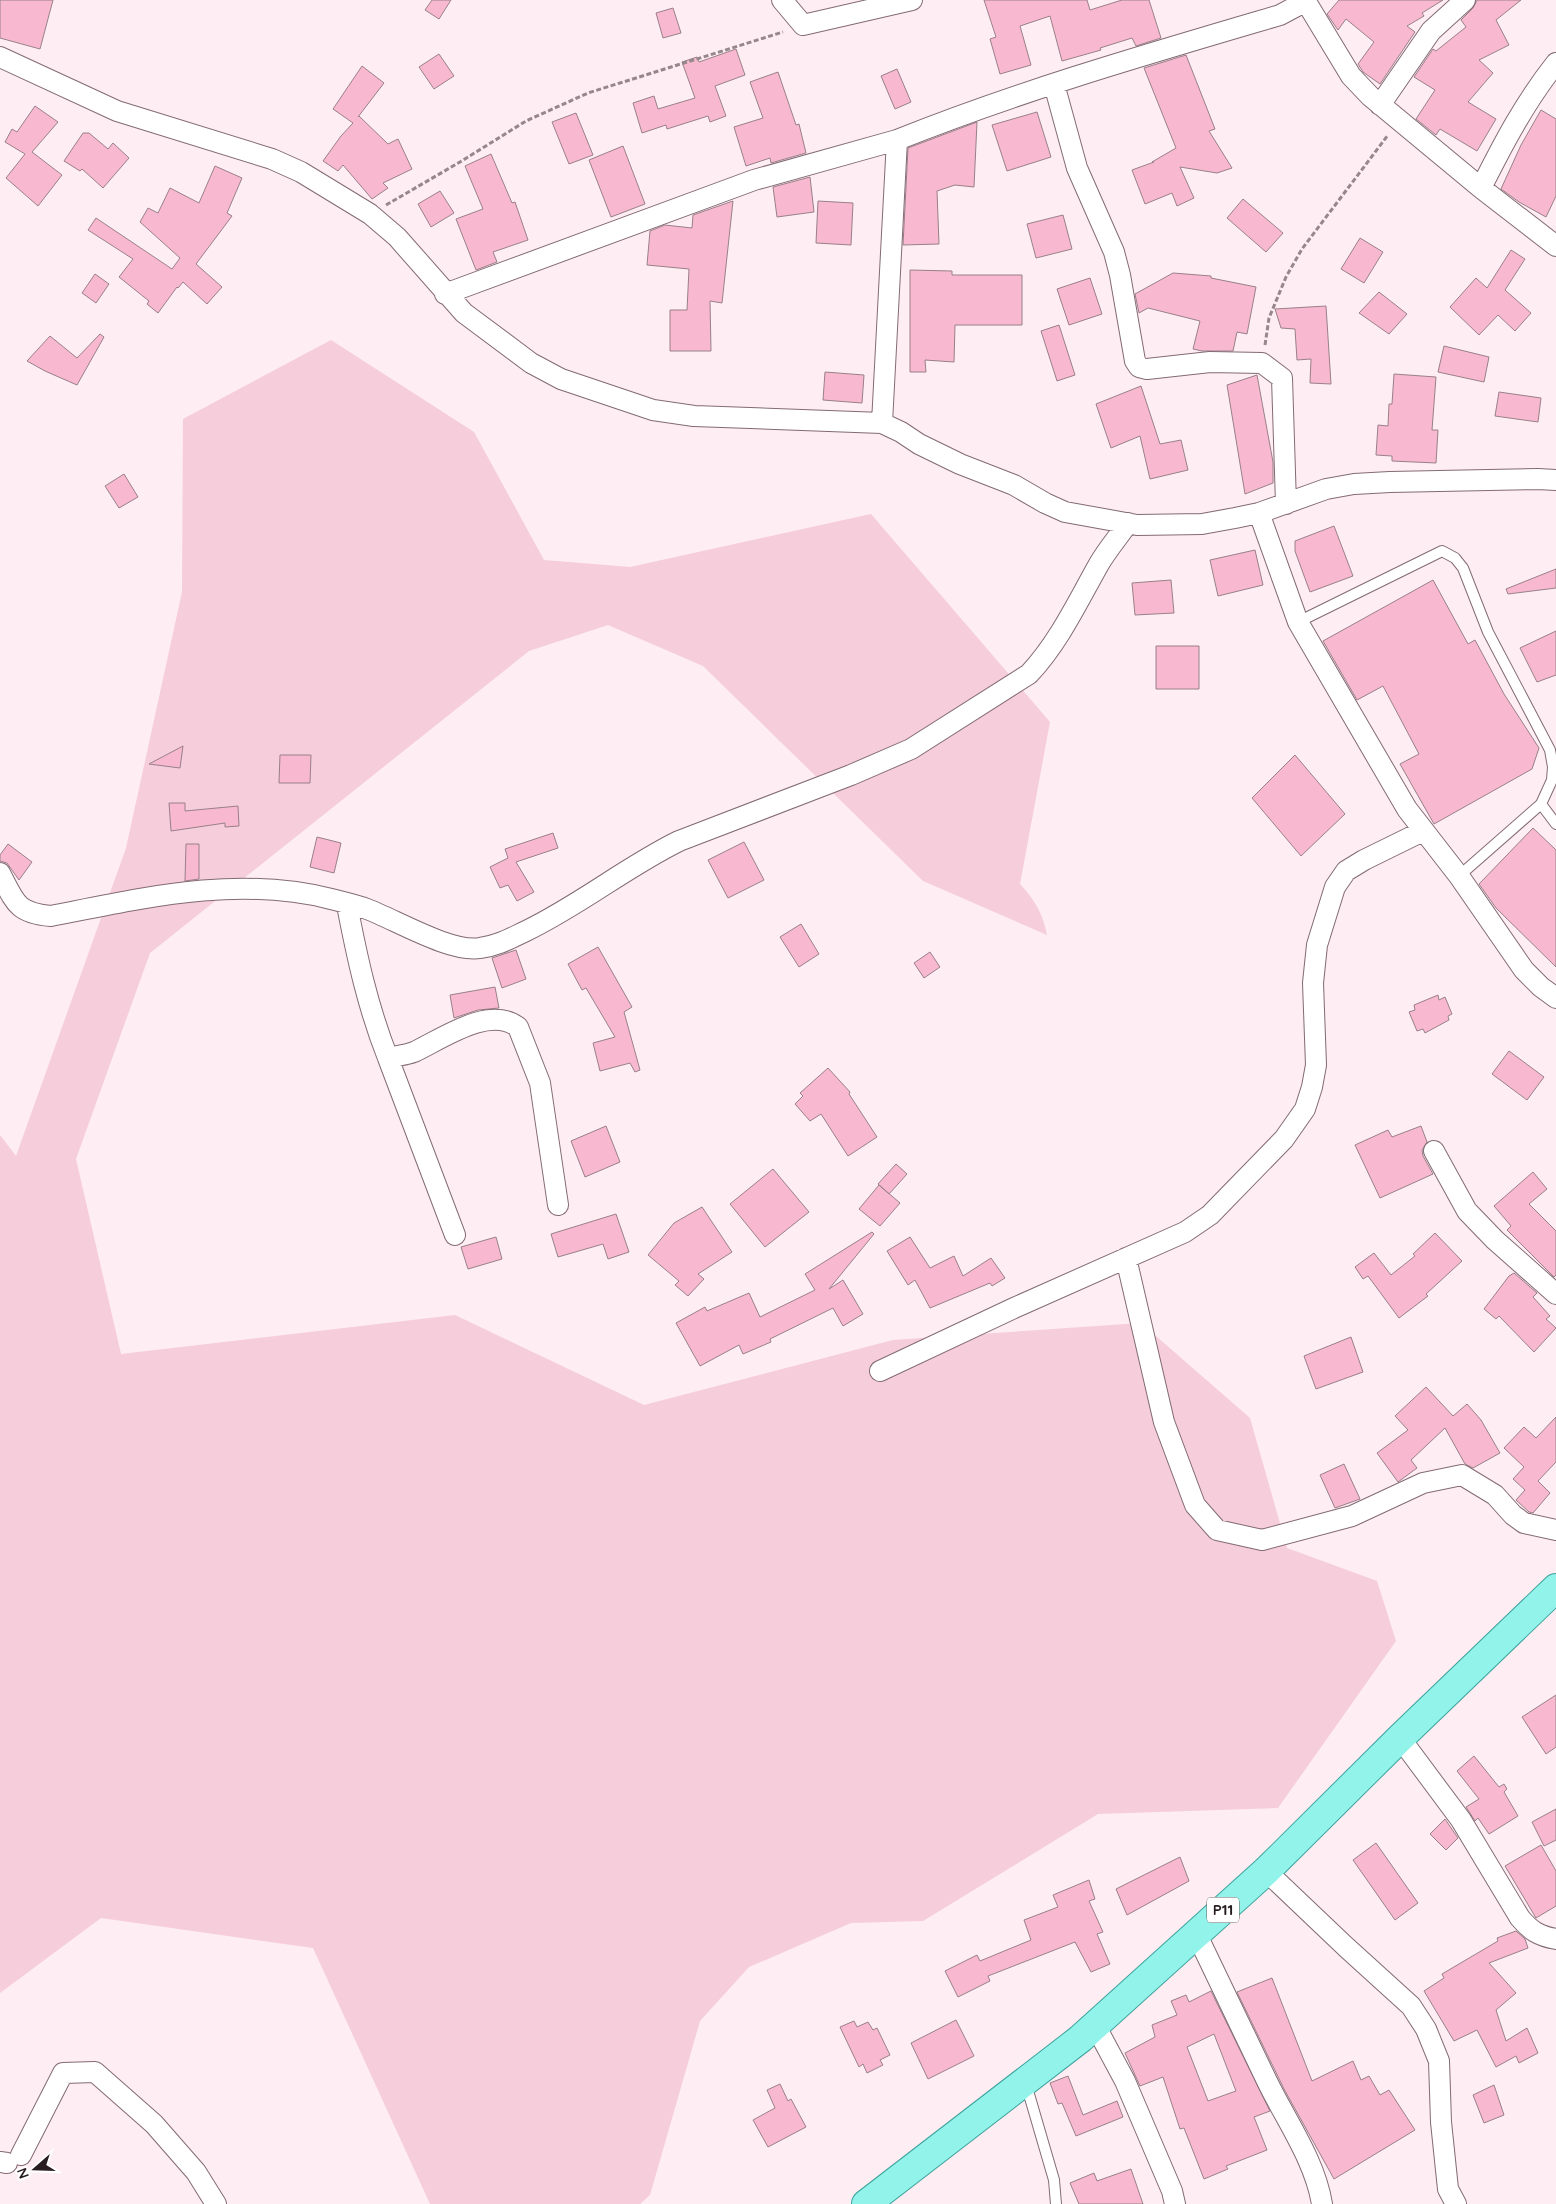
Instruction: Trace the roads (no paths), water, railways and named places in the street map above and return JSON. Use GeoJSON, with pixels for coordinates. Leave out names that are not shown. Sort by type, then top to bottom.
{"type":"FeatureCollection","features":[{"type":"Feature","properties":{"kind":"main road","name":"P11"},"geometry":{"type":"LineString","coordinates":[[866,2204],[1025,2082],[1095,2025],[1266,1871],[1400,1738],[1556,1588]]}},
{"type":"Feature","properties":{"kind":"street"},"geometry":{"type":"LineString","coordinates":[[782,0],[803,25],[912,0]]}},
{"type":"Feature","properties":{"kind":"street"},"geometry":{"type":"LineString","coordinates":[[446,294],[754,180],[897,140],[971,111],[1280,15],[1295,8],[1304,0],[1351,76],[1380,105],[1481,188],[1556,246]]}},
{"type":"Feature","properties":{"kind":"street"},"geometry":{"type":"LineString","coordinates":[[1380,105],[1431,31],[1465,0]]}},
{"type":"Feature","properties":{"kind":"street"},"geometry":{"type":"LineString","coordinates":[[0,57],[116,111],[272,160],[301,172],[370,214],[397,237],[464,313],[530,363],[561,380],[653,410],[694,416],[882,423],[901,432],[918,444],[960,464],[1014,485],[1045,504],[1065,512],[1128,523],[1158,525],[1202,524],[1259,513],[1326,490],[1354,484],[1538,478],[1556,480]]}},
{"type":"Feature","properties":{"kind":"street"},"geometry":{"type":"LineString","coordinates":[[1481,188],[1515,122],[1541,81],[1556,63]]}},
{"type":"Feature","properties":{"kind":"street"},"geometry":{"type":"LineString","coordinates":[[1054,84],[1077,168],[1114,252],[1120,275],[1135,361],[1139,367],[1147,369],[1210,362],[1262,363],[1282,378],[1286,504]]}},
{"type":"Feature","properties":{"kind":"street"},"geometry":{"type":"LineString","coordinates":[[882,423],[897,140]]}},
{"type":"Feature","properties":{"kind":"street"},"geometry":{"type":"LineString","coordinates":[[1259,513],[1298,622],[1406,809],[1459,876],[1524,970],[1540,987],[1556,998]]}},
{"type":"Feature","properties":{"kind":"street"},"geometry":{"type":"LineString","coordinates":[[0,873],[14,900],[23,910],[33,915],[51,916],[165,893],[234,888],[277,889],[331,899],[347,905],[365,908],[456,947],[477,949],[493,946],[546,922],[653,854],[679,840],[852,775],[911,749],[1029,674],[1041,662],[1085,593],[1100,562],[1128,523]]}},
{"type":"Feature","properties":{"kind":"street"},"geometry":{"type":"LineString","coordinates":[[880,1371],[1014,1308],[1185,1232],[1210,1215],[1284,1139],[1305,1109],[1316,1066],[1313,983],[1317,945],[1335,887],[1346,871],[1423,831]]}},
{"type":"Feature","properties":{"kind":"street"},"geometry":{"type":"LineString","coordinates":[[347,905],[356,956],[373,1017],[455,1235]]}},
{"type":"Feature","properties":{"kind":"street"},"geometry":{"type":"LineString","coordinates":[[388,1058],[413,1052],[479,1022],[496,1020],[511,1022],[518,1027],[540,1083],[558,1205]]}},
{"type":"Feature","properties":{"kind":"street"},"geometry":{"type":"LineString","coordinates":[[1434,1151],[1467,1211],[1495,1240],[1556,1294]]}},
{"type":"Feature","properties":{"kind":"street"},"geometry":{"type":"LineString","coordinates":[[1126,1258],[1164,1422],[1195,1506],[1217,1530],[1262,1540],[1352,1516],[1423,1483],[1462,1475],[1494,1495],[1513,1515],[1524,1523],[1556,1530]]}},
{"type":"Feature","properties":{"kind":"street"},"geometry":{"type":"LineString","coordinates":[[1400,1738],[1461,1820],[1520,1918],[1529,1929],[1540,1936],[1556,1939]]}},
{"type":"Feature","properties":{"kind":"street"},"geometry":{"type":"LineString","coordinates":[[1266,1871],[1346,1948],[1411,2006],[1426,2030],[1439,2061],[1441,2122],[1447,2181],[1448,2189],[1456,2204]]}},
{"type":"Feature","properties":{"kind":"street"},"geometry":{"type":"LineString","coordinates":[[1196,1934],[1319,2182],[1322,2204]]}},
{"type":"Feature","properties":{"kind":"street"},"geometry":{"type":"LineString","coordinates":[[1095,2025],[1125,2081],[1172,2191],[1175,2204]]}},
{"type":"Feature","properties":{"kind":"street"},"geometry":{"type":"LineString","coordinates":[[10,2160],[63,2073],[95,2072],[154,2124],[196,2172],[216,2204]]}},
{"type":"Feature","properties":{"kind":"lane"},"geometry":{"type":"LineString","coordinates":[[1298,622],[1442,551],[1455,558],[1463,568],[1488,632],[1550,750],[1553,766],[1552,780],[1541,804],[1459,876]]}},
{"type":"Feature","properties":{"kind":"lane"},"geometry":{"type":"LineString","coordinates":[[1541,804],[1556,824]]}},
{"type":"Feature","properties":{"kind":"lane"},"geometry":{"type":"LineString","coordinates":[[1025,2082],[1054,2180],[1056,2204]]}}]}
